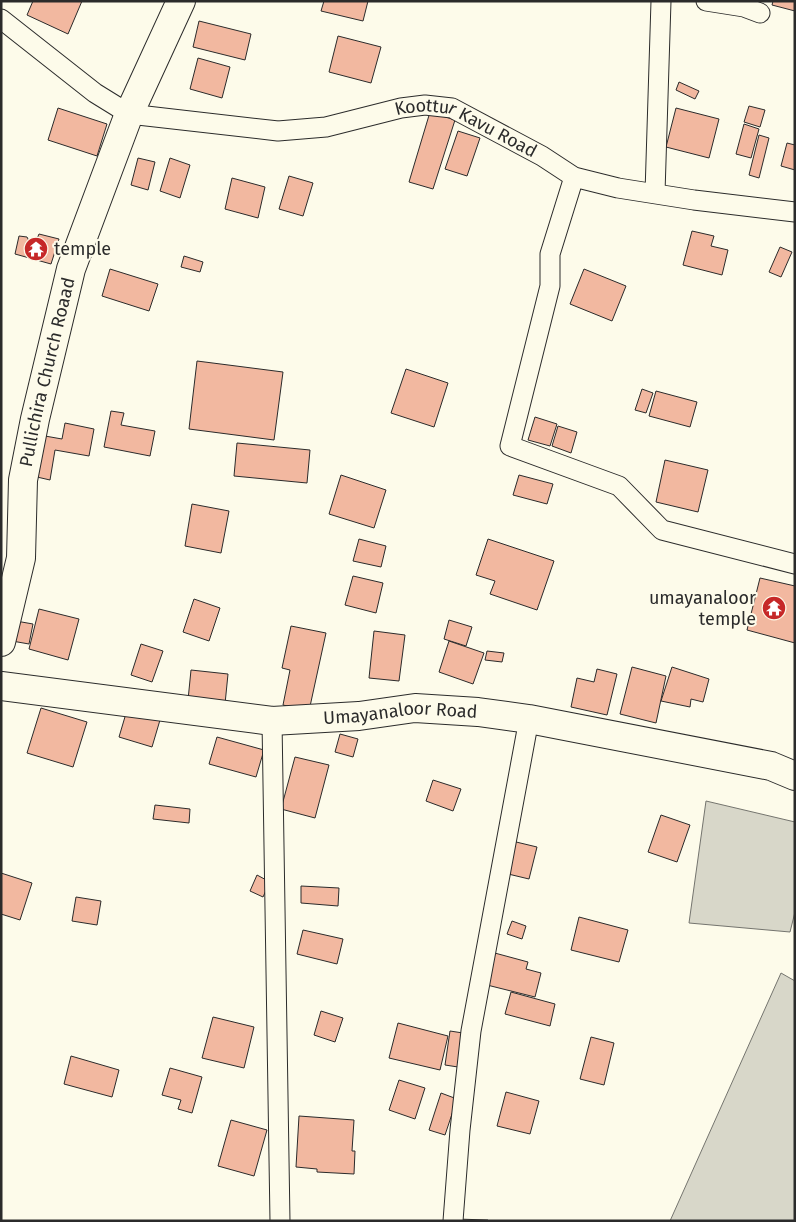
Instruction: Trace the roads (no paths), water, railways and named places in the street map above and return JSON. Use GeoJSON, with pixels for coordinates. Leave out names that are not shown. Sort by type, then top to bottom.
{"type":"FeatureCollection","features":[{"type":"Feature","properties":{"kind":"main road","name":"Pullichira Church Roaad"},"geometry":{"type":"LineString","coordinates":[[1,642],[21,558],[25,471],[35,419],[71,269],[129,114],[181,1]]}},
{"type":"Feature","properties":{"kind":"main road","name":"Umayanaloor Road"},"geometry":{"type":"LineString","coordinates":[[1,686],[272,721],[360,716],[415,708],[529,719],[771,766],[795,776]]}},
{"type":"Feature","properties":{"kind":"street"},"geometry":{"type":"LineString","coordinates":[[655,193],[660,1]]}},
{"type":"Feature","properties":{"kind":"street"},"geometry":{"type":"LineString","coordinates":[[706,1],[744,7],[760,12]]}},
{"type":"Feature","properties":{"kind":"street"},"geometry":{"type":"LineString","coordinates":[[1,19],[95,94],[129,114]]}},
{"type":"Feature","properties":{"kind":"street","name":"Koottur Kavu Road"},"geometry":{"type":"LineString","coordinates":[[129,114],[278,131],[326,127],[417,106],[452,108],[542,156],[574,176],[618,188],[694,200],[795,212]]}},
{"type":"Feature","properties":{"kind":"street"},"geometry":{"type":"LineString","coordinates":[[574,176],[550,254],[550,286],[510,446],[619,486],[662,530],[795,564]]}},
{"type":"Feature","properties":{"kind":"street"},"geometry":{"type":"LineString","coordinates":[[453,1221],[460,1130],[471,1031],[529,719]]}},
{"type":"Feature","properties":{"kind":"street"},"geometry":{"type":"LineString","coordinates":[[272,721],[280,1221]]}},
{"type":"Feature","properties":{"kind":"place","name":"temple"},"geometry":{"type":"Point","coordinates":[36,249]}},
{"type":"Feature","properties":{"kind":"place","name":"umayanaloor temple"},"geometry":{"type":"Point","coordinates":[774,608]}}]}
